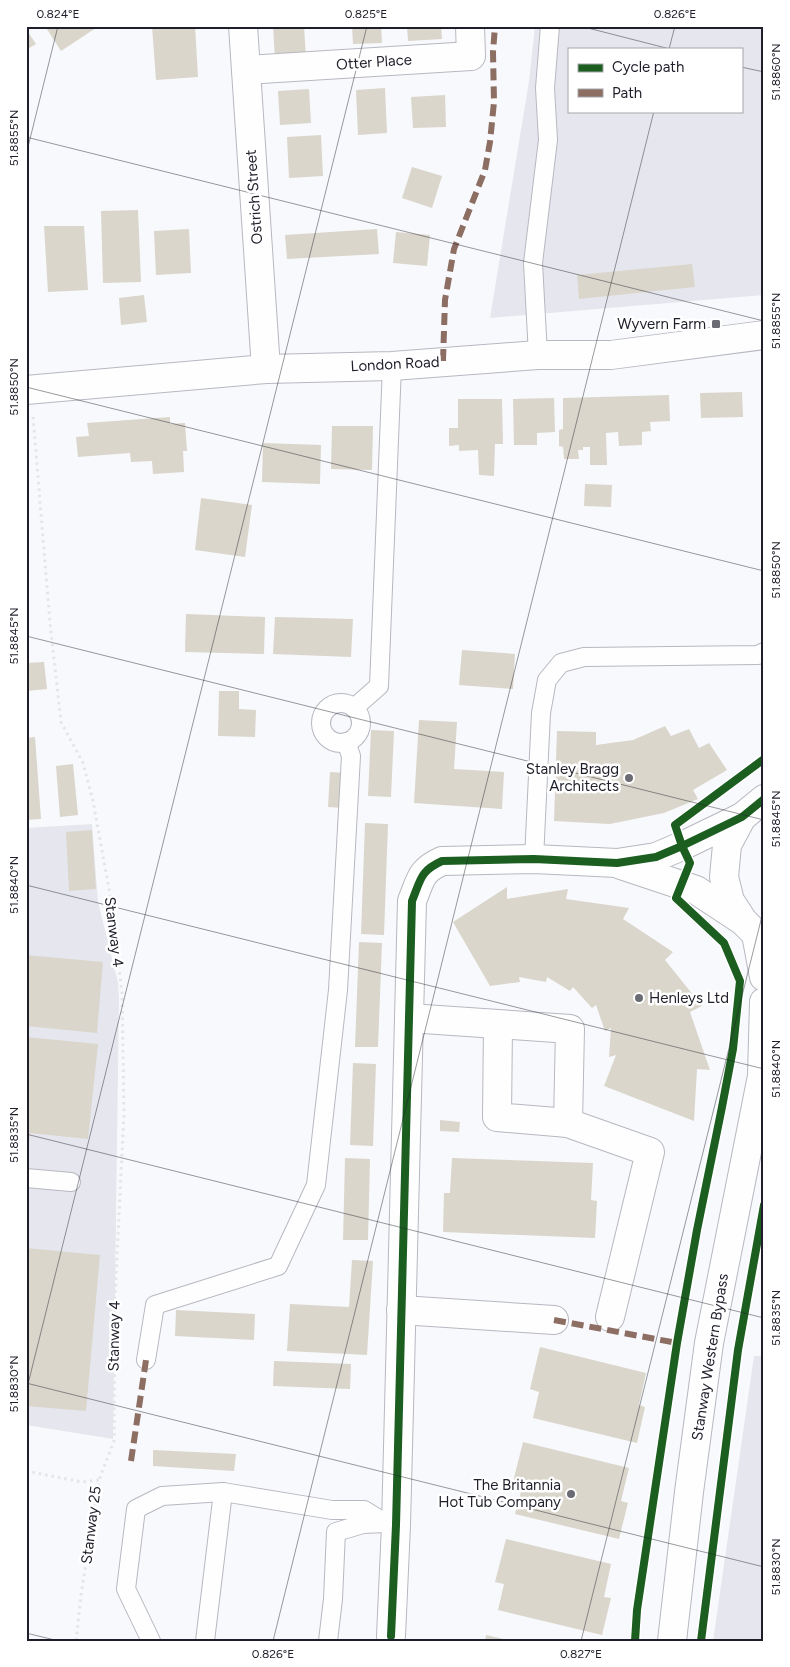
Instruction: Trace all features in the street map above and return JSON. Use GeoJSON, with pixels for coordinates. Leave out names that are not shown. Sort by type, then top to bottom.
{"type":"FeatureCollection","features":[{"type":"Feature","properties":{"kind":"street","name":"Ostrich Street"},"geometry":{"type":"LineString","coordinates":[[243,26],[266,369]]}},
{"type":"Feature","properties":{"kind":"street","name":"Otter Place"},"geometry":{"type":"LineString","coordinates":[[246,70],[472,56],[470,26]]}},
{"type":"Feature","properties":{"kind":"street","name":"London Road"},"geometry":{"type":"LineString","coordinates":[[28,390],[266,369],[392,366],[538,355],[611,355],[764,334]]}},
{"type":"Feature","properties":{"kind":"street"},"geometry":{"type":"LineString","coordinates":[[618,864],[656,856],[682,846],[758,803]]}},
{"type":"Feature","properties":{"kind":"street"},"geometry":{"type":"LineString","coordinates":[[758,803],[727,845],[724,877],[730,901],[754,931],[764,977]]}},
{"type":"Feature","properties":{"kind":"street"},"geometry":{"type":"LineString","coordinates":[[391,1636],[391,1524],[401,1310],[412,901],[422,874],[430,866],[442,861],[534,858],[618,864],[696,890],[754,931]]}},
{"type":"Feature","properties":{"kind":"street","name":"Stanway Western Bypass"},"geometry":{"type":"LineString","coordinates":[[672,1641],[709,1343],[763,1075],[764,1002]]}},
{"type":"Feature","properties":{"kind":"street"},"geometry":{"type":"LineString","coordinates":[[409,1018],[570,1030],[568,1123]]}},
{"type":"Feature","properties":{"kind":"street"},"geometry":{"type":"LineString","coordinates":[[498,1024],[497,1117],[568,1123],[650,1152],[610,1317]]}},
{"type":"Feature","properties":{"kind":"street"},"geometry":{"type":"LineString","coordinates":[[401,1310],[554,1320]]}},
{"type":"Feature","properties":{"kind":"lane"},"geometry":{"type":"LineString","coordinates":[[538,355],[533,263],[548,140],[545,88],[550,26]]}},
{"type":"Feature","properties":{"kind":"lane"},"geometry":{"type":"LineString","coordinates":[[354,708],[379,686],[392,366]]}},
{"type":"Feature","properties":{"kind":"lane"},"geometry":{"type":"LineString","coordinates":[[534,858],[540,713],[547,680],[561,663],[584,657],[762,655]]}},
{"type":"Feature","properties":{"kind":"lane"},"geometry":{"type":"LineString","coordinates":[[337,703],[348,704],[354,708],[359,714],[360,728],[357,734],[346,742],[338,743],[326,736],[321,725],[322,716],[331,705],[337,703]]}},
{"type":"Feature","properties":{"kind":"lane"},"geometry":{"type":"LineString","coordinates":[[146,1360],[156,1305],[278,1266],[316,1184],[338,990],[351,756],[346,742]]}},
{"type":"Feature","properties":{"kind":"lane"},"geometry":{"type":"LineString","coordinates":[[26,1178],[71,1182]]}},
{"type":"Feature","properties":{"kind":"lane"},"geometry":{"type":"LineString","coordinates":[[205,1641],[223,1492]]}},
{"type":"Feature","properties":{"kind":"lane"},"geometry":{"type":"LineString","coordinates":[[151,1641],[126,1589],[136,1509],[162,1496],[223,1492],[332,1510],[364,1510],[391,1524]]}},
{"type":"Feature","properties":{"kind":"lane"},"geometry":{"type":"LineString","coordinates":[[328,1641],[336,1532],[363,1524],[391,1524]]}},
{"type":"Feature","properties":{"kind":"shaded area"},"geometry":{"type":"Polygon","coordinates":[[[535,26],[764,26],[764,295],[490,318],[529,81],[535,26]]]}},
{"type":"Feature","properties":{"kind":"shaded area"},"geometry":{"type":"Polygon","coordinates":[[[92,824],[98,902],[118,982],[119,998],[113,1439],[26,1425],[26,828],[92,824]]]}},
{"type":"Feature","properties":{"kind":"shaded area"},"geometry":{"type":"Polygon","coordinates":[[[754,1356],[764,1356],[764,1641],[713,1641],[754,1356]]]}},
{"type":"Feature","properties":{"kind":"building"},"geometry":{"type":"Polygon","coordinates":[[[45,26],[99,26],[61,51],[45,26]]]}},
{"type":"Feature","properties":{"kind":"building"},"geometry":{"type":"Polygon","coordinates":[[[152,26],[195,26],[198,77],[156,80],[152,26]]]}},
{"type":"Feature","properties":{"kind":"building"},"geometry":{"type":"Polygon","coordinates":[[[273,26],[304,26],[306,58],[275,59],[273,26]]]}},
{"type":"Feature","properties":{"kind":"building"},"geometry":{"type":"Polygon","coordinates":[[[352,26],[381,26],[382,43],[353,44],[352,26]]]}},
{"type":"Feature","properties":{"kind":"building"},"geometry":{"type":"Polygon","coordinates":[[[407,26],[441,26],[442,39],[408,41],[407,26]]]}},
{"type":"Feature","properties":{"kind":"building"},"geometry":{"type":"Polygon","coordinates":[[[26,29],[36,44],[26,50],[26,29]]]}},
{"type":"Feature","properties":{"kind":"building"},"geometry":{"type":"Polygon","coordinates":[[[385,88],[387,133],[358,135],[356,90],[385,88]]]}},
{"type":"Feature","properties":{"kind":"building"},"geometry":{"type":"Polygon","coordinates":[[[309,89],[311,123],[280,125],[278,91],[309,89]]]}},
{"type":"Feature","properties":{"kind":"building"},"geometry":{"type":"Polygon","coordinates":[[[445,95],[446,127],[413,128],[411,97],[445,95]]]}},
{"type":"Feature","properties":{"kind":"building"},"geometry":{"type":"Polygon","coordinates":[[[321,135],[323,176],[289,178],[287,137],[321,135]]]}},
{"type":"Feature","properties":{"kind":"building"},"geometry":{"type":"Polygon","coordinates":[[[412,167],[442,176],[432,208],[402,198],[412,167]]]}},
{"type":"Feature","properties":{"kind":"building"},"geometry":{"type":"Polygon","coordinates":[[[138,210],[141,282],[103,283],[101,211],[138,210]]]}},
{"type":"Feature","properties":{"kind":"building"},"geometry":{"type":"Polygon","coordinates":[[[44,226],[84,226],[88,290],[48,292],[44,226]]]}},
{"type":"Feature","properties":{"kind":"building"},"geometry":{"type":"Polygon","coordinates":[[[189,229],[191,273],[156,275],[154,231],[189,229]]]}},
{"type":"Feature","properties":{"kind":"building"},"geometry":{"type":"Polygon","coordinates":[[[377,229],[379,254],[287,259],[285,235],[377,229]]]}},
{"type":"Feature","properties":{"kind":"building"},"geometry":{"type":"Polygon","coordinates":[[[396,232],[430,235],[427,266],[393,263],[396,232]]]}},
{"type":"Feature","properties":{"kind":"building"},"geometry":{"type":"Polygon","coordinates":[[[692,264],[695,287],[579,299],[577,275],[692,264]]]}},
{"type":"Feature","properties":{"kind":"building"},"geometry":{"type":"Polygon","coordinates":[[[144,295],[147,322],[121,325],[119,298],[144,295]]]}},
{"type":"Feature","properties":{"kind":"building"},"geometry":{"type":"Polygon","coordinates":[[[742,392],[743,417],[701,418],[700,393],[742,392]]]}},
{"type":"Feature","properties":{"kind":"building"},"geometry":{"type":"Polygon","coordinates":[[[669,395],[670,421],[650,422],[651,431],[642,432],[642,445],[619,446],[618,432],[606,433],[607,465],[590,465],[590,447],[583,447],[583,450],[578,450],[579,459],[564,459],[563,447],[559,446],[559,430],[563,429],[563,398],[669,395]]]}},
{"type":"Feature","properties":{"kind":"building"},"geometry":{"type":"Polygon","coordinates":[[[554,398],[555,432],[537,433],[537,445],[514,445],[513,399],[554,398]]]}},
{"type":"Feature","properties":{"kind":"building"},"geometry":{"type":"Polygon","coordinates":[[[458,399],[502,399],[503,444],[495,444],[494,476],[479,475],[478,450],[459,451],[459,445],[449,446],[449,428],[458,428],[458,399]]]}},
{"type":"Feature","properties":{"kind":"building"},"geometry":{"type":"Polygon","coordinates":[[[170,417],[170,424],[185,423],[187,451],[183,451],[184,472],[153,474],[152,461],[131,462],[130,453],[78,457],[76,437],[89,436],[87,423],[170,417]]]}},
{"type":"Feature","properties":{"kind":"building"},"geometry":{"type":"Polygon","coordinates":[[[332,426],[373,426],[372,470],[331,469],[332,426]]]}},
{"type":"Feature","properties":{"kind":"building"},"geometry":{"type":"Polygon","coordinates":[[[263,443],[321,445],[320,484],[262,482],[263,443]]]}},
{"type":"Feature","properties":{"kind":"building"},"geometry":{"type":"Polygon","coordinates":[[[585,484],[612,485],[611,507],[584,506],[585,484]]]}},
{"type":"Feature","properties":{"kind":"building"},"geometry":{"type":"Polygon","coordinates":[[[201,498],[252,505],[245,557],[195,550],[201,498]]]}},
{"type":"Feature","properties":{"kind":"building"},"geometry":{"type":"Polygon","coordinates":[[[186,614],[265,617],[264,654],[185,652],[186,614]]]}},
{"type":"Feature","properties":{"kind":"building"},"geometry":{"type":"Polygon","coordinates":[[[275,617],[353,619],[351,657],[273,654],[275,617]]]}},
{"type":"Feature","properties":{"kind":"building"},"geometry":{"type":"Polygon","coordinates":[[[462,650],[515,654],[513,689],[459,685],[462,650]]]}},
{"type":"Feature","properties":{"kind":"building"},"geometry":{"type":"Polygon","coordinates":[[[44,662],[47,689],[26,691],[26,663],[44,662]]]}},
{"type":"Feature","properties":{"kind":"building"},"geometry":{"type":"Polygon","coordinates":[[[219,691],[239,691],[239,709],[256,710],[255,737],[218,736],[219,691]]]}},
{"type":"Feature","properties":{"kind":"building"},"geometry":{"type":"Polygon","coordinates":[[[419,720],[457,722],[454,769],[504,772],[502,809],[414,803],[419,720]]]}},
{"type":"Feature","properties":{"kind":"building"},"geometry":{"type":"Polygon","coordinates":[[[665,726],[671,736],[689,729],[699,748],[709,743],[727,770],[693,790],[698,799],[664,813],[610,824],[554,821],[557,731],[596,732],[596,745],[633,740],[665,726]]]}},
{"type":"Feature","properties":{"kind":"building"},"geometry":{"type":"Polygon","coordinates":[[[371,730],[394,731],[391,797],[368,796],[371,730]]]}},
{"type":"Feature","properties":{"kind":"building"},"geometry":{"type":"Polygon","coordinates":[[[35,737],[41,819],[26,820],[26,738],[35,737]]]}},
{"type":"Feature","properties":{"kind":"building"},"geometry":{"type":"Polygon","coordinates":[[[73,764],[78,815],[60,817],[56,766],[73,764]]]}},
{"type":"Feature","properties":{"kind":"building"},"geometry":{"type":"Polygon","coordinates":[[[330,772],[345,773],[343,808],[328,807],[330,772]]]}},
{"type":"Feature","properties":{"kind":"building"},"geometry":{"type":"Polygon","coordinates":[[[365,823],[388,824],[384,935],[361,934],[365,823]]]}},
{"type":"Feature","properties":{"kind":"building"},"geometry":{"type":"Polygon","coordinates":[[[92,830],[96,889],[69,891],[66,832],[92,830]]]}},
{"type":"Feature","properties":{"kind":"building","name":"Henleys Ltd"},"geometry":{"type":"Polygon","coordinates":[[[507,887],[507,899],[568,889],[566,899],[629,908],[623,919],[673,952],[665,960],[702,1006],[690,1012],[710,1070],[697,1069],[694,1121],[604,1086],[616,1055],[609,1057],[611,1028],[605,1031],[596,1005],[592,1008],[573,987],[570,991],[547,977],[546,982],[519,977],[520,982],[490,986],[453,922],[507,887]]]}},
{"type":"Feature","properties":{"kind":"building"},"geometry":{"type":"Polygon","coordinates":[[[359,942],[382,943],[378,1047],[355,1047],[359,942]]]}},
{"type":"Feature","properties":{"kind":"building"},"geometry":{"type":"Polygon","coordinates":[[[26,955],[103,962],[97,1033],[26,1026],[26,955]]]}},
{"type":"Feature","properties":{"kind":"building"},"geometry":{"type":"Polygon","coordinates":[[[26,1037],[98,1044],[88,1139],[30,1133],[28,1156],[26,1155],[26,1037]]]}},
{"type":"Feature","properties":{"kind":"building"},"geometry":{"type":"Polygon","coordinates":[[[353,1063],[376,1064],[373,1146],[350,1145],[353,1063]]]}},
{"type":"Feature","properties":{"kind":"building"},"geometry":{"type":"Polygon","coordinates":[[[440,1120],[460,1122],[459,1132],[440,1131],[440,1120]]]}},
{"type":"Feature","properties":{"kind":"building"},"geometry":{"type":"Polygon","coordinates":[[[345,1158],[370,1159],[368,1240],[343,1240],[345,1158]]]}},
{"type":"Feature","properties":{"kind":"building"},"geometry":{"type":"Polygon","coordinates":[[[452,1158],[593,1163],[591,1200],[597,1201],[595,1238],[443,1232],[444,1193],[450,1193],[452,1158]]]}},
{"type":"Feature","properties":{"kind":"building"},"geometry":{"type":"Polygon","coordinates":[[[26,1248],[100,1255],[86,1411],[26,1406],[26,1248]]]}},
{"type":"Feature","properties":{"kind":"building"},"geometry":{"type":"Polygon","coordinates":[[[352,1260],[373,1261],[367,1355],[287,1351],[290,1304],[349,1307],[352,1260]]]}},
{"type":"Feature","properties":{"kind":"building"},"geometry":{"type":"Polygon","coordinates":[[[176,1310],[255,1314],[254,1340],[175,1336],[176,1310]]]}},
{"type":"Feature","properties":{"kind":"building"},"geometry":{"type":"Polygon","coordinates":[[[540,1347],[646,1373],[639,1405],[645,1407],[637,1443],[533,1418],[539,1392],[530,1389],[540,1347]]]}},
{"type":"Feature","properties":{"kind":"building"},"geometry":{"type":"Polygon","coordinates":[[[274,1361],[351,1364],[350,1389],[273,1386],[274,1361]]]}},
{"type":"Feature","properties":{"kind":"building","name":"The Britannia Hot Tub Company"},"geometry":{"type":"Polygon","coordinates":[[[523,1442],[629,1468],[621,1501],[628,1503],[619,1539],[515,1514],[522,1488],[512,1486],[523,1442]]]}},
{"type":"Feature","properties":{"kind":"building"},"geometry":{"type":"Polygon","coordinates":[[[153,1450],[236,1454],[234,1471],[153,1466],[153,1450]]]}},
{"type":"Feature","properties":{"kind":"building"},"geometry":{"type":"Polygon","coordinates":[[[506,1539],[611,1564],[604,1597],[611,1598],[602,1635],[498,1610],[504,1584],[495,1582],[506,1539]]]}},
{"type":"Feature","properties":{"kind":"building"},"geometry":{"type":"Polygon","coordinates":[[[486,1635],[508,1640],[508,1641],[485,1641],[486,1635]]]}},
{"type":"Feature","properties":{"kind":"marked path"},"geometry":{"type":"LineString","coordinates":[[443,361],[445,300],[454,249],[485,170],[490,142],[494,102],[493,52],[495,26]]}},
{"type":"Feature","properties":{"kind":"marked path"},"geometry":{"type":"LineString","coordinates":[[554,1320],[677,1343]]}},
{"type":"Feature","properties":{"kind":"marked path"},"geometry":{"type":"LineString","coordinates":[[131,1461],[146,1360]]}},
{"type":"Feature","properties":{"kind":"cycle path"},"geometry":{"type":"LineString","coordinates":[[635,1641],[637,1610],[677,1343],[733,1049],[740,981],[724,943],[676,898],[690,863],[675,825],[764,759]]}},
{"type":"Feature","properties":{"kind":"cycle path"},"geometry":{"type":"LineString","coordinates":[[391,1636],[396,1525],[412,901],[422,876],[429,868],[442,861],[534,859],[617,863],[656,857],[742,817],[764,799]]}},
{"type":"Feature","properties":{"kind":"cycle path"},"geometry":{"type":"LineString","coordinates":[[701,1641],[738,1350],[764,1205]]}},
{"type":"Feature","properties":{"kind":"place","name":"Wyvern Farm"},"geometry":{"type":"Point","coordinates":[716,324]}},
{"type":"Feature","properties":{"kind":"place","name":"Stanley Bragg Architects"},"geometry":{"type":"Point","coordinates":[629,778]}},
{"type":"Feature","properties":{"kind":"place","name":"Henleys Ltd"},"geometry":{"type":"Point","coordinates":[639,998]}},
{"type":"Feature","properties":{"kind":"place","name":"The Britannia Hot Tub Company"},"geometry":{"type":"Point","coordinates":[571,1494]}}]}
